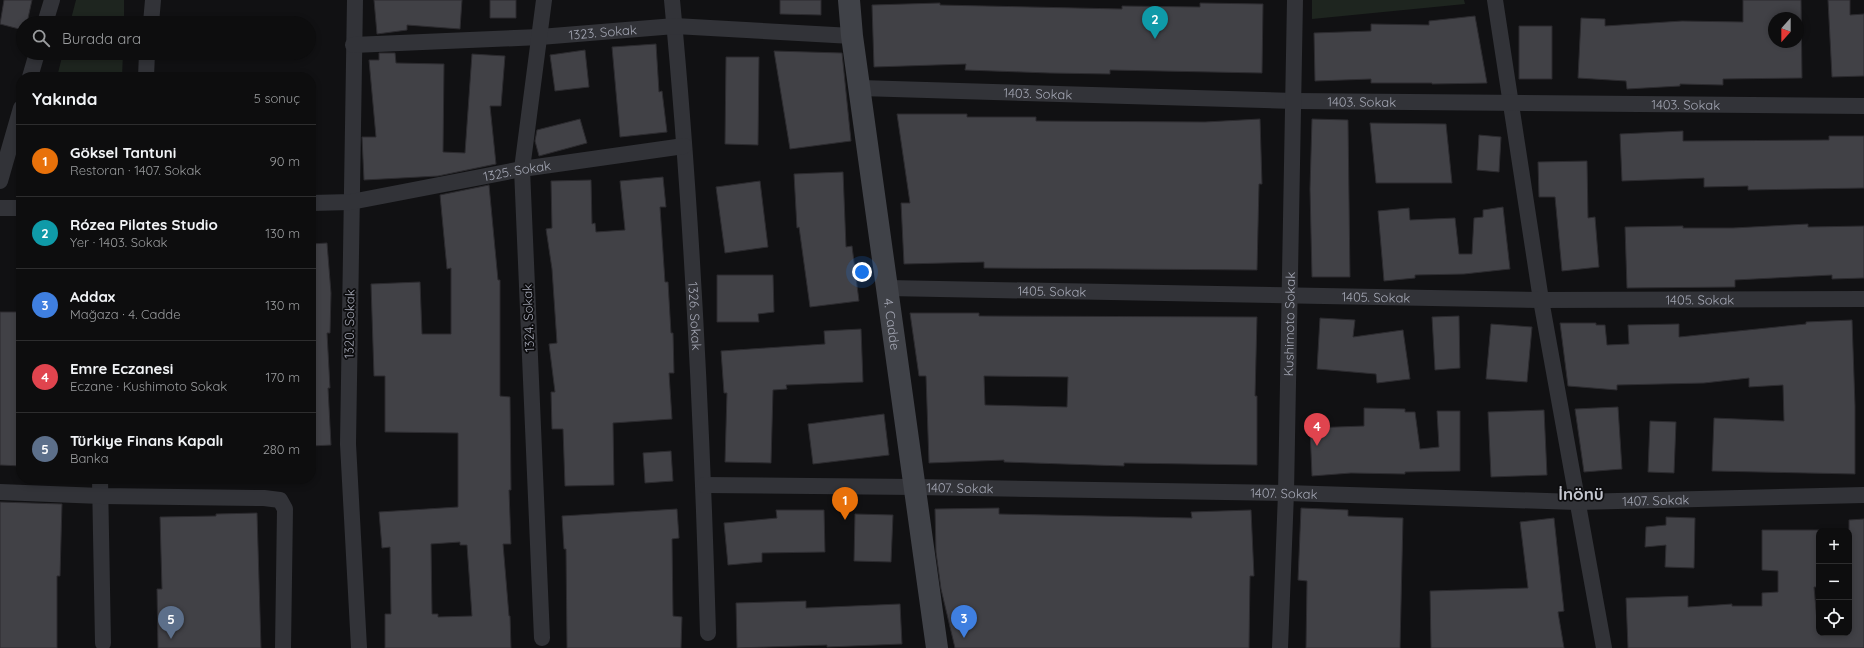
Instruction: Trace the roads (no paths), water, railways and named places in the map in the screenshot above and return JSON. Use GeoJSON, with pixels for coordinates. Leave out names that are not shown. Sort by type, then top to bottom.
{"type":"FeatureCollection","features":[{"type":"Feature","properties":{"kind":"street"},"geometry":{"type":"LineString","coordinates":[[47,16],[52,0]]}},
{"type":"Feature","properties":{"kind":"street"},"geometry":{"type":"LineString","coordinates":[[151,16],[153,0]]}},
{"type":"Feature","properties":{"kind":"street","name":"1320. Sokak"},"geometry":{"type":"LineString","coordinates":[[355,0],[353,45],[348,444],[359,648]]}},
{"type":"Feature","properties":{"kind":"street","name":"1324. Sokak"},"geometry":{"type":"LineString","coordinates":[[542,638],[522,169],[544,0]]}},
{"type":"Feature","properties":{"kind":"street","name":"1326. Sokak"},"geometry":{"type":"LineString","coordinates":[[672,0],[684,146],[704,485],[708,633]]}},
{"type":"Feature","properties":{"kind":"street","name":"4. Cadde"},"geometry":{"type":"LineString","coordinates":[[849,0],[852,36],[937,648]]}},
{"type":"Feature","properties":{"kind":"street","name":"Kushimoto Sokak"},"geometry":{"type":"LineString","coordinates":[[1280,648],[1286,493],[1295,0]]}},
{"type":"Feature","properties":{"kind":"street"},"geometry":{"type":"LineString","coordinates":[[1495,0],[1541,300],[1604,648]]}},
{"type":"Feature","properties":{"kind":"street","name":"1323. Sokak"},"geometry":{"type":"LineString","coordinates":[[353,45],[540,37],[675,26],[852,36]]}},
{"type":"Feature","properties":{"kind":"street"},"geometry":{"type":"LineString","coordinates":[[31,72],[35,60]]}},
{"type":"Feature","properties":{"kind":"street"},"geometry":{"type":"LineString","coordinates":[[146,72],[147,60]]}},
{"type":"Feature","properties":{"kind":"street","name":"1403. Sokak"},"geometry":{"type":"LineString","coordinates":[[860,88],[1294,101],[1864,106]]}},
{"type":"Feature","properties":{"kind":"street"},"geometry":{"type":"LineString","coordinates":[[0,181],[16,125]]}},
{"type":"Feature","properties":{"kind":"street","name":"1325. Sokak"},"geometry":{"type":"LineString","coordinates":[[316,203],[351,202],[522,169],[684,146]]}},
{"type":"Feature","properties":{"kind":"street"},"geometry":{"type":"LineString","coordinates":[[0,208],[16,208]]}},
{"type":"Feature","properties":{"kind":"street","name":"1405. Sokak"},"geometry":{"type":"LineString","coordinates":[[887,288],[1541,300],[1864,299]]}},
{"type":"Feature","properties":{"kind":"street"},"geometry":{"type":"LineString","coordinates":[[100,484],[103,643]]}},
{"type":"Feature","properties":{"kind":"street","name":"1407. Sokak"},"geometry":{"type":"LineString","coordinates":[[704,485],[1286,493],[1577,502],[1864,496]]}},
{"type":"Feature","properties":{"kind":"street"},"geometry":{"type":"LineString","coordinates":[[0,492],[280,500],[285,510],[283,648]]}},
{"type":"Feature","properties":{"kind":"place","name":"Rózea Pilates Studio"},"geometry":{"type":"Point","coordinates":[1155,39]}},
{"type":"Feature","properties":{"kind":"place","name":"Emre Eczanesi"},"geometry":{"type":"Point","coordinates":[1317,446]}},
{"type":"Feature","properties":{"kind":"place","name":"Göksel Tantuni"},"geometry":{"type":"Point","coordinates":[845,520]}},
{"type":"Feature","properties":{"kind":"place","name":"Addax"},"geometry":{"type":"Point","coordinates":[964,638]}},
{"type":"Feature","properties":{"kind":"place","name":"Türkiye Finans Kapalı"},"geometry":{"type":"Point","coordinates":[171,639]}},
{"type":"Feature","properties":{"kind":"district","name":"İnönü"},"geometry":{"type":"Point","coordinates":[1581,493]}}]}
